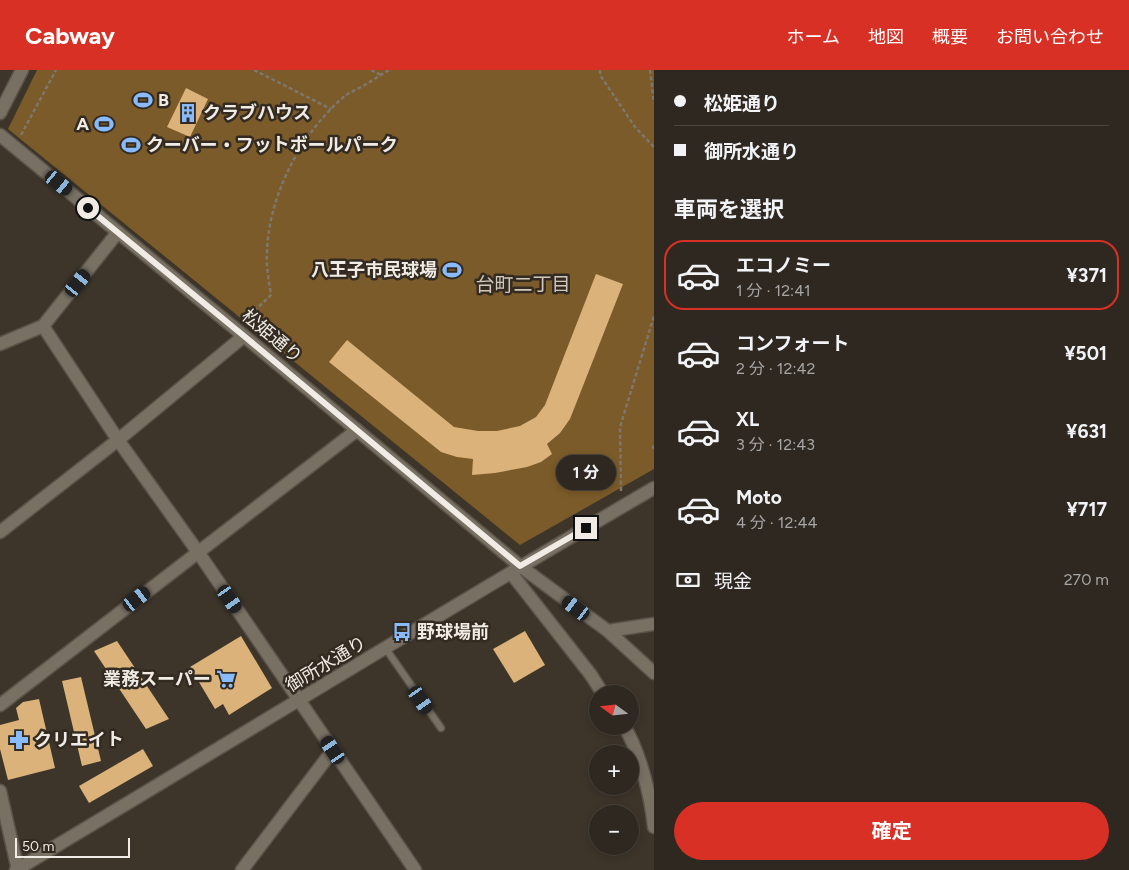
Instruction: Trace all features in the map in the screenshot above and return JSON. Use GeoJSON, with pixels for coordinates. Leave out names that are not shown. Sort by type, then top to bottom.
{"type":"FeatureCollection","features":[{"type":"Feature","properties":{"kind":"street"},"geometry":{"type":"LineString","coordinates":[[0,113],[22,70]]}},
{"type":"Feature","properties":{"kind":"street","name":"松姫通り"},"geometry":{"type":"LineString","coordinates":[[0,135],[357,430],[515,570]]}},
{"type":"Feature","properties":{"kind":"street"},"geometry":{"type":"LineString","coordinates":[[0,344],[44,326],[118,232]]}},
{"type":"Feature","properties":{"kind":"street"},"geometry":{"type":"LineString","coordinates":[[44,326],[118,440],[198,552],[414,870]]}},
{"type":"Feature","properties":{"kind":"street"},"geometry":{"type":"LineString","coordinates":[[0,532],[118,440],[244,336]]}},
{"type":"Feature","properties":{"kind":"street"},"geometry":{"type":"LineString","coordinates":[[0,705],[357,430]]}},
{"type":"Feature","properties":{"kind":"street","name":"御所水通り"},"geometry":{"type":"LineString","coordinates":[[17,870],[654,488]]}},
{"type":"Feature","properties":{"kind":"street"},"geometry":{"type":"LineString","coordinates":[[515,570],[608,631],[654,672]]}},
{"type":"Feature","properties":{"kind":"street"},"geometry":{"type":"LineString","coordinates":[[515,570],[598,685]]}},
{"type":"Feature","properties":{"kind":"street"},"geometry":{"type":"LineString","coordinates":[[608,631],[654,624]]}},
{"type":"Feature","properties":{"kind":"street"},"geometry":{"type":"LineString","coordinates":[[630,735],[652,804],[654,827]]}},
{"type":"Feature","properties":{"kind":"street"},"geometry":{"type":"LineString","coordinates":[[242,870],[333,750]]}},
{"type":"Feature","properties":{"kind":"street"},"geometry":{"type":"LineString","coordinates":[[0,791],[17,870]]}},
{"type":"Feature","properties":{"kind":"lane"},"geometry":{"type":"LineString","coordinates":[[386,649],[441,728]]}},
{"type":"Feature","properties":{"kind":"path"},"geometry":{"type":"LineString","coordinates":[[14,146],[56,70]]}},
{"type":"Feature","properties":{"kind":"path"},"geometry":{"type":"LineString","coordinates":[[254,70],[331,109]]}},
{"type":"Feature","properties":{"kind":"path"},"geometry":{"type":"LineString","coordinates":[[371,70],[381,75]]}},
{"type":"Feature","properties":{"kind":"path"},"geometry":{"type":"LineString","coordinates":[[244,321],[272,295],[267,271],[269,230],[277,197],[289,168],[305,140],[331,109],[347,94],[389,70]]}},
{"type":"Feature","properties":{"kind":"path"},"geometry":{"type":"LineString","coordinates":[[600,70],[600,75],[635,127],[654,147]]}},
{"type":"Feature","properties":{"kind":"path"},"geometry":{"type":"LineString","coordinates":[[650,70],[654,103]]}},
{"type":"Feature","properties":{"kind":"path"},"geometry":{"type":"LineString","coordinates":[[621,493],[620,427],[654,316]]}},
{"type":"Feature","properties":{"kind":"shaded area"},"geometry":{"type":"Polygon","coordinates":[[[37,70],[654,70],[654,469],[520,545],[8,129],[37,70]]]}},
{"type":"Feature","properties":{"kind":"building","name":"クラブハウス"},"geometry":{"type":"Polygon","coordinates":[[[186,88],[208,99],[190,137],[167,127],[186,88]]]}},
{"type":"Feature","properties":{"kind":"building"},"geometry":{"type":"Polygon","coordinates":[[[596,274],[623,284],[570,419],[560,433],[547,444],[552,454],[541,462],[527,467],[472,475],[473,459],[441,452],[329,362],[347,340],[454,427],[478,431],[497,431],[520,426],[536,417],[545,405],[596,274]]]}},
{"type":"Feature","properties":{"kind":"building"},"geometry":{"type":"Polygon","coordinates":[[[525,631],[545,665],[514,683],[493,649],[525,631]]]}},
{"type":"Feature","properties":{"kind":"building"},"geometry":{"type":"Polygon","coordinates":[[[241,636],[272,688],[229,715],[223,704],[215,709],[190,667],[241,636]]]}},
{"type":"Feature","properties":{"kind":"building"},"geometry":{"type":"Polygon","coordinates":[[[117,641],[169,719],[146,729],[94,651],[117,641]]]}},
{"type":"Feature","properties":{"kind":"building"},"geometry":{"type":"Polygon","coordinates":[[[81,677],[101,761],[82,766],[62,681],[81,677]]]}},
{"type":"Feature","properties":{"kind":"building"},"geometry":{"type":"Polygon","coordinates":[[[39,699],[55,768],[8,780],[0,749],[0,725],[19,720],[16,708],[23,702],[39,699]]]}},
{"type":"Feature","properties":{"kind":"building"},"geometry":{"type":"Polygon","coordinates":[[[143,749],[153,766],[89,803],[79,786],[143,749]]]}},
{"type":"Feature","properties":{"kind":"place","name":"B"},"geometry":{"type":"Point","coordinates":[143,100]}},
{"type":"Feature","properties":{"kind":"place","name":"クラブハウス"},"geometry":{"type":"Point","coordinates":[188,113]}},
{"type":"Feature","properties":{"kind":"place","name":"A"},"geometry":{"type":"Point","coordinates":[104,124]}},
{"type":"Feature","properties":{"kind":"place","name":"クーバー・フットボールパーク"},"geometry":{"type":"Point","coordinates":[131,145]}},
{"type":"Feature","properties":{"kind":"place","name":"八王子市民球場"},"geometry":{"type":"Point","coordinates":[452,270]}},
{"type":"Feature","properties":{"kind":"place","name":"野球場前"},"geometry":{"type":"Point","coordinates":[402,632]}},
{"type":"Feature","properties":{"kind":"place","name":"業務スーパー"},"geometry":{"type":"Point","coordinates":[226,679]}},
{"type":"Feature","properties":{"kind":"place","name":"クリエイト"},"geometry":{"type":"Point","coordinates":[19,740]}},
{"type":"Feature","properties":{"kind":"district","name":"台町二丁目"},"geometry":{"type":"Point","coordinates":[523,284]}},
{"type":"Feature","properties":{"kind":"route"},"geometry":{"type":"LineString","coordinates":[[88,208],[520,566],[586,528]]}}]}
